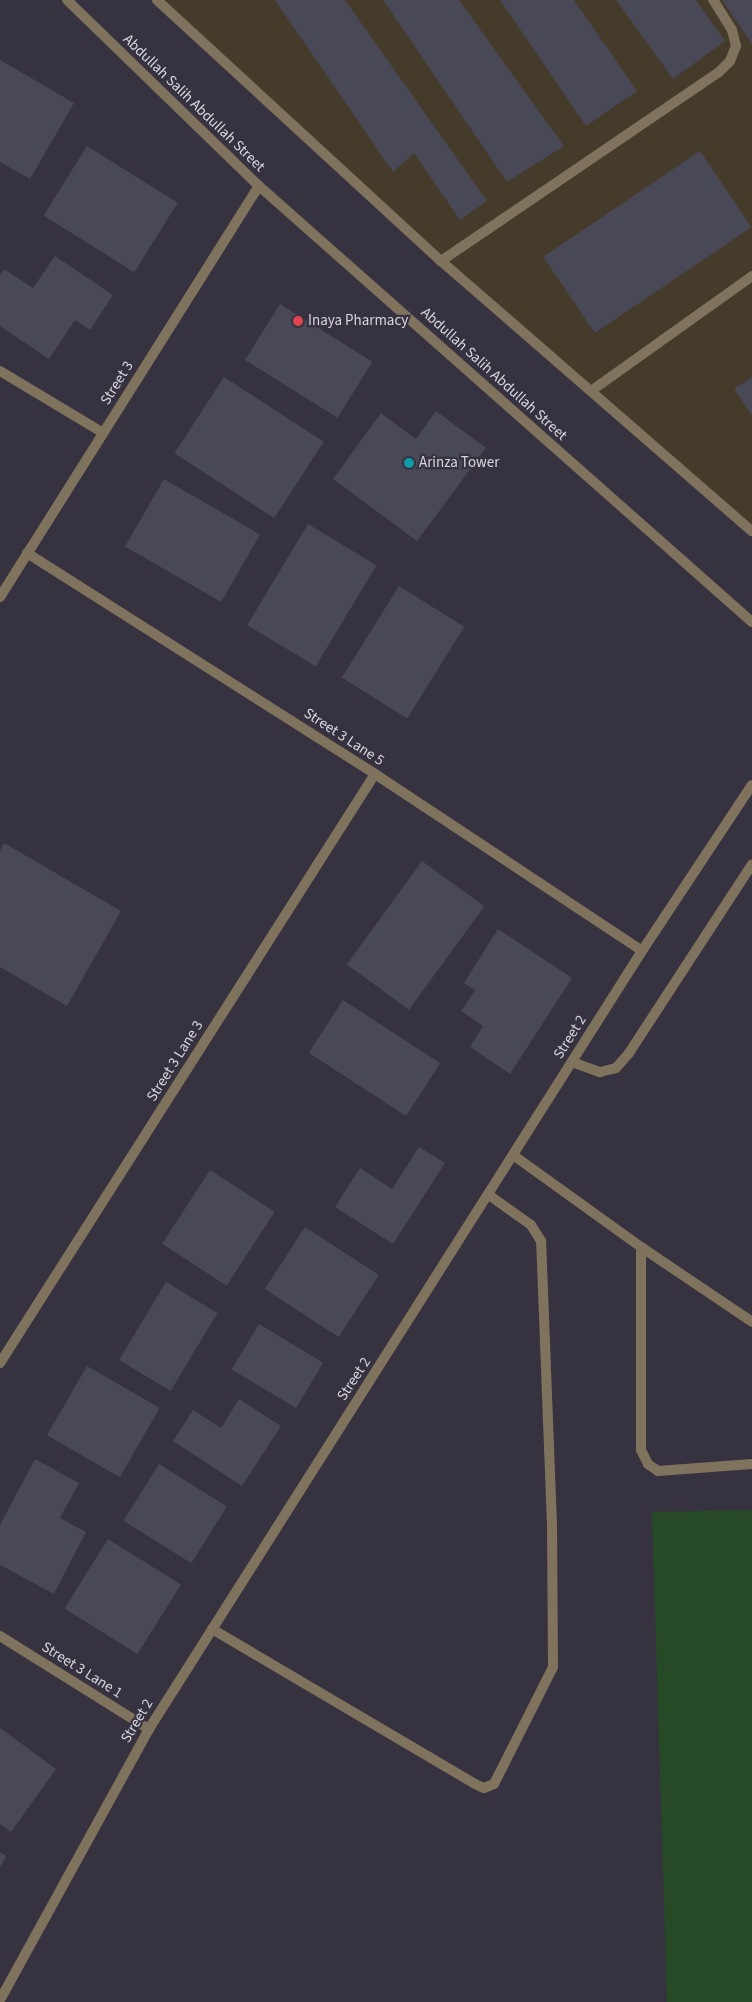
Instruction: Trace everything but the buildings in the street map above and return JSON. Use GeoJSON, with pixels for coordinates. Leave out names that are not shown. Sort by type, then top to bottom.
{"type":"FeatureCollection","features":[{"type":"Feature","properties":{"kind":"street","name":"Abdullah Salih Abdullah Street"},"geometry":{"type":"LineString","coordinates":[[67,0],[259,186],[752,622]]}},
{"type":"Feature","properties":{"kind":"street"},"geometry":{"type":"LineString","coordinates":[[157,0],[441,261],[752,531]]}},
{"type":"Feature","properties":{"kind":"street"},"geometry":{"type":"LineString","coordinates":[[441,261],[718,73],[730,61],[736,46],[732,30],[713,0]]}},
{"type":"Feature","properties":{"kind":"street","name":"Street 3"},"geometry":{"type":"LineString","coordinates":[[0,597],[259,186]]}},
{"type":"Feature","properties":{"kind":"street"},"geometry":{"type":"LineString","coordinates":[[591,391],[752,276]]}},
{"type":"Feature","properties":{"kind":"street"},"geometry":{"type":"LineString","coordinates":[[0,370],[103,433]]}},
{"type":"Feature","properties":{"kind":"street","name":"Street 3 Lane 5"},"geometry":{"type":"LineString","coordinates":[[27,553],[374,774],[642,951]]}},
{"type":"Feature","properties":{"kind":"street","name":"Street 3 Lane 3"},"geometry":{"type":"LineString","coordinates":[[0,1363],[374,774]]}},
{"type":"Feature","properties":{"kind":"street","name":"Street 2"},"geometry":{"type":"LineString","coordinates":[[0,2000],[149,1729],[642,951],[752,785]]}},
{"type":"Feature","properties":{"kind":"street"},"geometry":{"type":"LineString","coordinates":[[572,1062],[600,1072],[616,1068],[629,1053],[752,864]]}},
{"type":"Feature","properties":{"kind":"street"},"geometry":{"type":"LineString","coordinates":[[513,1155],[641,1247],[752,1322]]}},
{"type":"Feature","properties":{"kind":"street"},"geometry":{"type":"LineString","coordinates":[[212,1629],[475,1784],[484,1788],[494,1784],[553,1667],[552,1525],[541,1241],[531,1225],[489,1195]]}},
{"type":"Feature","properties":{"kind":"street"},"geometry":{"type":"LineString","coordinates":[[641,1247],[642,1450],[648,1464],[658,1471],[752,1464]]}},
{"type":"Feature","properties":{"kind":"street","name":"Street 3 Lane 1"},"geometry":{"type":"LineString","coordinates":[[0,1636],[149,1729]]}},
{"type":"Feature","properties":{"kind":"shaded area"},"geometry":{"type":"Polygon","coordinates":[[[165,0],[752,0],[752,529],[256,91],[165,0]]]}},
{"type":"Feature","properties":{"kind":"green space"},"geometry":{"type":"Polygon","coordinates":[[[752,1510],[752,2002],[667,2002],[652,1512],[752,1510]]]}},
{"type":"Feature","properties":{"kind":"place","name":"Inaya Pharmacy"},"geometry":{"type":"Point","coordinates":[298,321]}},
{"type":"Feature","properties":{"kind":"place","name":"Arinza Tower"},"geometry":{"type":"Point","coordinates":[409,463]}}]}
